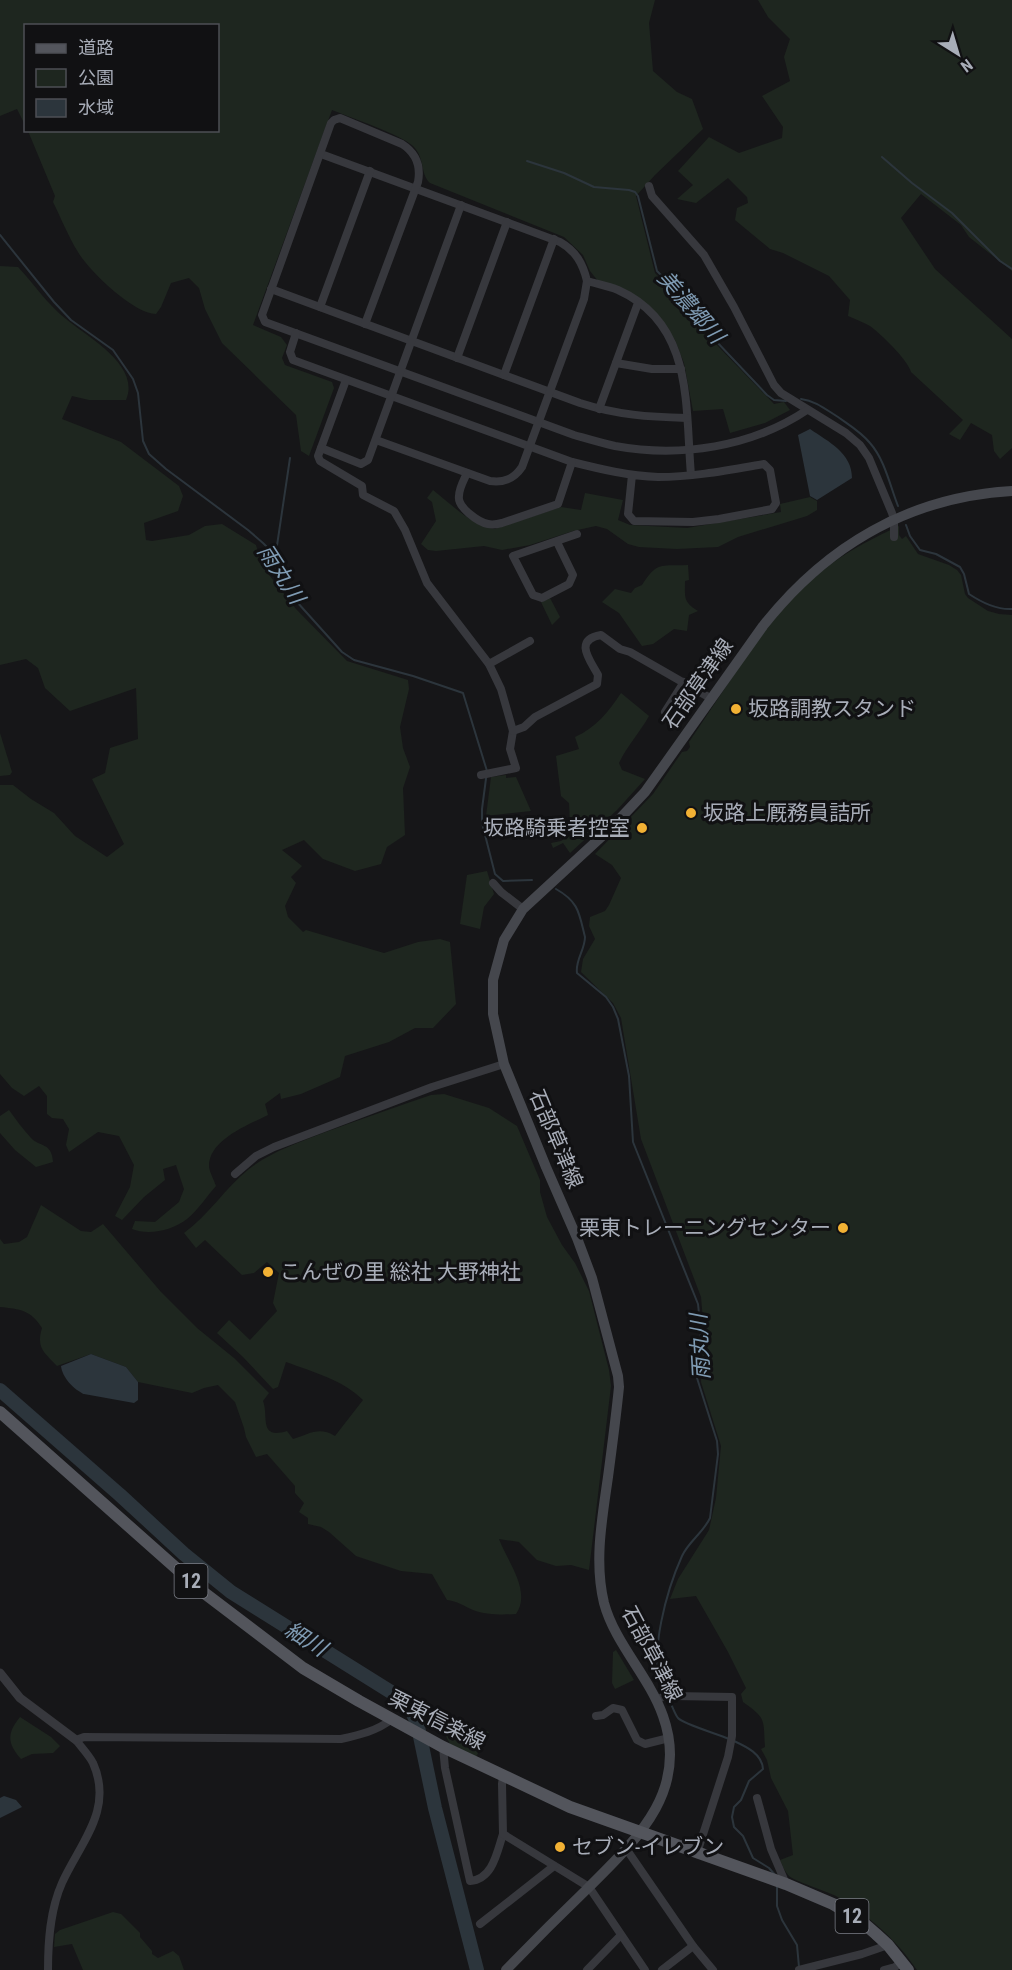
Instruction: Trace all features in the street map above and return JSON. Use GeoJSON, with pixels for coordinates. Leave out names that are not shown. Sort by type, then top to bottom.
{"type":"FeatureCollection","features":[{"type":"Feature","properties":{"kind":"main road","name":"石部草津線"},"geometry":{"type":"LineString","coordinates":[[506,1970],[627,1850],[660,1802],[668,1778],[670,1759],[669,1738],[663,1715],[612,1623],[604,1604],[598,1563],[619,1387],[614,1359],[592,1278],[504,1064],[493,1014],[493,980],[504,940],[523,909],[613,826],[645,792],[763,626],[795,588],[831,556],[862,536],[894,520],[932,506],[971,495],[1012,491]]}},
{"type":"Feature","properties":{"kind":"main road","name":"栗東信楽線"},"geometry":{"type":"LineString","coordinates":[[0,1412],[203,1592],[303,1668],[440,1745],[570,1807],[781,1882],[833,1904],[860,1920],[888,1945],[905,1966]]}},
{"type":"Feature","properties":{"kind":"street"},"geometry":{"type":"LineString","coordinates":[[365,324],[420,173],[418,162],[409,148],[340,117],[331,123],[262,315],[265,322],[574,435],[615,446],[658,450],[689,449],[733,442],[788,423],[807,410]]}},
{"type":"Feature","properties":{"kind":"street"},"geometry":{"type":"LineString","coordinates":[[321,154],[554,239],[569,247],[580,260],[587,281],[584,299],[518,473],[505,481],[490,481],[376,440]]}},
{"type":"Feature","properties":{"kind":"street"},"geometry":{"type":"LineString","coordinates":[[320,307],[370,171]]}},
{"type":"Feature","properties":{"kind":"street"},"geometry":{"type":"LineString","coordinates":[[649,186],[652,196],[704,255],[774,385],[860,445],[869,458],[894,520],[894,537]]}},
{"type":"Feature","properties":{"kind":"street"},"geometry":{"type":"LineString","coordinates":[[321,448],[361,464],[368,460],[461,205]]}},
{"type":"Feature","properties":{"kind":"street"},"geometry":{"type":"LineString","coordinates":[[457,358],[507,222]]}},
{"type":"Feature","properties":{"kind":"street"},"geometry":{"type":"LineString","coordinates":[[504,375],[554,239]]}},
{"type":"Feature","properties":{"kind":"street"},"geometry":{"type":"LineString","coordinates":[[587,281],[616,289],[638,303],[655,318],[672,344],[681,369],[691,475]]}},
{"type":"Feature","properties":{"kind":"street"},"geometry":{"type":"LineString","coordinates":[[271,289],[599,409],[628,415],[687,418]]}},
{"type":"Feature","properties":{"kind":"street"},"geometry":{"type":"LineString","coordinates":[[599,409],[638,303]]}},
{"type":"Feature","properties":{"kind":"street"},"geometry":{"type":"LineString","coordinates":[[296,333],[290,352],[293,360],[572,462],[632,475],[657,477],[691,475],[764,464],[770,470],[776,503],[772,509],[719,519],[674,523],[634,522],[628,514],[632,475]]}},
{"type":"Feature","properties":{"kind":"street"},"geometry":{"type":"LineString","coordinates":[[616,363],[652,369],[681,369]]}},
{"type":"Feature","properties":{"kind":"street"},"geometry":{"type":"LineString","coordinates":[[346,380],[318,456],[320,461],[362,486],[363,495],[393,511],[405,530],[427,583],[489,664],[501,689],[513,730],[510,749],[516,768],[485,775]]}},
{"type":"Feature","properties":{"kind":"street"},"geometry":{"type":"LineString","coordinates":[[467,473],[458,497],[460,504],[478,520],[493,525],[558,504],[572,462]]}},
{"type":"Feature","properties":{"kind":"street"},"geometry":{"type":"LineString","coordinates":[[557,542],[573,575],[569,584],[542,598],[533,595],[513,556],[577,534]]}},
{"type":"Feature","properties":{"kind":"street"},"geometry":{"type":"LineString","coordinates":[[513,730],[524,727],[535,717],[597,684],[598,675],[585,652],[587,642],[592,637],[601,635],[620,649],[630,652],[712,699]]}},
{"type":"Feature","properties":{"kind":"street"},"geometry":{"type":"LineString","coordinates":[[489,664],[530,641]]}},
{"type":"Feature","properties":{"kind":"street"},"geometry":{"type":"LineString","coordinates":[[665,712],[684,682]]}},
{"type":"Feature","properties":{"kind":"street"},"geometry":{"type":"LineString","coordinates":[[493,883],[523,909]]}},
{"type":"Feature","properties":{"kind":"street"},"geometry":{"type":"LineString","coordinates":[[235,1174],[256,1156],[300,1136],[432,1087],[504,1064]]}},
{"type":"Feature","properties":{"kind":"street"},"geometry":{"type":"LineString","coordinates":[[0,1673],[21,1698],[76,1740],[93,1762],[98,1783],[99,1804],[94,1822],[62,1884],[49,1932],[48,1970]]}},
{"type":"Feature","properties":{"kind":"street"},"geometry":{"type":"LineString","coordinates":[[656,1700],[671,1693],[673,1696],[732,1697],[731,1741],[697,1853]]}},
{"type":"Feature","properties":{"kind":"street"},"geometry":{"type":"LineString","coordinates":[[596,1716],[603,1715],[613,1708],[622,1710],[637,1740],[645,1744],[669,1738]]}},
{"type":"Feature","properties":{"kind":"street"},"geometry":{"type":"LineString","coordinates":[[76,1740],[84,1737],[341,1739],[396,1721]]}},
{"type":"Feature","properties":{"kind":"street"},"geometry":{"type":"LineString","coordinates":[[440,1745],[470,1881],[483,1878],[490,1869],[503,1834],[503,1776]]}},
{"type":"Feature","properties":{"kind":"street"},"geometry":{"type":"LineString","coordinates":[[757,1798],[781,1882]]}},
{"type":"Feature","properties":{"kind":"street"},"geometry":{"type":"LineString","coordinates":[[503,1834],[589,1887],[645,1970]]}},
{"type":"Feature","properties":{"kind":"street"},"geometry":{"type":"LineString","coordinates":[[627,1850],[693,1946],[713,1970]]}},
{"type":"Feature","properties":{"kind":"street"},"geometry":{"type":"LineString","coordinates":[[480,1924],[554,1866]]}},
{"type":"Feature","properties":{"kind":"street"},"geometry":{"type":"LineString","coordinates":[[587,1970],[621,1935]]}},
{"type":"Feature","properties":{"kind":"street"},"geometry":{"type":"LineString","coordinates":[[801,1970],[888,1945]]}},
{"type":"Feature","properties":{"kind":"street"},"geometry":{"type":"LineString","coordinates":[[662,1970],[693,1946]]}},
{"type":"Feature","properties":{"kind":"street"},"geometry":{"type":"LineString","coordinates":[[884,1970],[905,1966]]}},
{"type":"Feature","properties":{"kind":"green space"},"geometry":{"type":"Polygon","coordinates":[[[0,0],[655,0],[649,23],[653,71],[677,92],[692,99],[703,129],[636,196],[655,273],[713,341],[774,404],[784,402],[790,410],[765,423],[730,433],[723,409],[693,411],[684,363],[675,340],[661,320],[598,281],[590,271],[583,255],[564,237],[430,183],[417,150],[407,141],[332,110],[253,325],[281,337],[287,345],[282,358],[285,365],[332,382],[334,388],[309,456],[301,451],[296,415],[222,343],[205,309],[199,288],[189,278],[171,283],[156,314],[136,307],[92,270],[74,246],[53,202],[55,196],[28,132],[219,132],[219,24],[24,24],[24,123],[17,109],[0,116],[0,0]]]}},
{"type":"Feature","properties":{"kind":"green space"},"geometry":{"type":"Polygon","coordinates":[[[758,0],[1012,0],[1012,271],[969,237],[961,225],[921,194],[901,218],[935,269],[1012,339],[1012,448],[1000,459],[994,451],[992,435],[971,423],[960,440],[949,434],[963,420],[911,372],[900,354],[881,335],[870,326],[848,316],[850,300],[829,276],[770,249],[735,220],[737,208],[748,203],[747,197],[728,178],[696,203],[677,199],[693,185],[678,171],[709,137],[739,153],[782,138],[783,127],[762,96],[790,81],[784,57],[790,39],[768,17],[758,0]]]}},
{"type":"Feature","properties":{"kind":"green space"},"geometry":{"type":"Polygon","coordinates":[[[0,266],[18,267],[59,313],[110,353],[126,375],[129,387],[126,400],[89,400],[72,396],[62,419],[121,442],[179,486],[183,496],[178,511],[144,523],[146,540],[189,535],[205,526],[222,524],[256,545],[262,566],[296,609],[347,661],[408,680],[409,689],[400,727],[403,748],[410,767],[403,788],[405,835],[387,847],[381,864],[355,871],[323,859],[304,840],[282,850],[302,866],[291,877],[296,883],[285,906],[288,917],[303,932],[306,930],[384,953],[418,942],[440,939],[450,942],[456,1004],[433,1028],[415,1028],[389,1042],[345,1056],[340,1077],[301,1094],[281,1099],[280,1093],[265,1104],[268,1115],[222,1141],[210,1157],[210,1172],[216,1186],[191,1215],[181,1223],[161,1231],[146,1232],[132,1229],[135,1221],[155,1222],[179,1202],[184,1189],[176,1165],[163,1169],[165,1180],[144,1197],[122,1220],[115,1216],[130,1187],[134,1165],[119,1136],[98,1132],[69,1152],[66,1145],[69,1129],[63,1119],[52,1118],[47,1114],[47,1096],[39,1086],[24,1096],[12,1088],[0,1074],[0,785],[13,785],[54,813],[75,836],[107,857],[124,844],[92,779],[105,773],[110,748],[138,739],[136,688],[70,711],[45,688],[38,668],[26,659],[0,665],[0,266]]]}},
{"type":"Feature","properties":{"kind":"green space"},"geometry":{"type":"Polygon","coordinates":[[[433,490],[470,519],[495,529],[561,507],[581,510],[585,493],[623,500],[618,520],[630,525],[687,528],[781,512],[780,504],[810,497],[817,501],[817,510],[807,516],[738,537],[718,547],[677,549],[639,547],[628,544],[607,529],[596,526],[530,545],[502,550],[484,546],[436,551],[428,550],[421,544],[436,521],[432,502],[427,498],[433,490]]]}},
{"type":"Feature","properties":{"kind":"green space","name":"栗東トレーニングセンター"},"geometry":{"type":"Polygon","coordinates":[[[899,526],[899,535],[902,539],[906,536],[918,554],[957,570],[961,575],[968,598],[988,611],[1012,615],[1012,1970],[917,1970],[891,1938],[870,1919],[836,1896],[792,1878],[780,1860],[793,1855],[788,1811],[771,1778],[767,1760],[761,1749],[765,1747],[762,1720],[743,1702],[741,1694],[746,1688],[696,1596],[670,1599],[678,1579],[709,1530],[716,1498],[721,1446],[701,1382],[704,1332],[701,1297],[641,1139],[621,1018],[613,1003],[581,972],[583,959],[595,939],[589,926],[590,917],[605,911],[621,878],[612,865],[595,854],[653,794],[682,752],[687,751],[690,747],[689,742],[753,647],[789,602],[831,564],[899,526]]]}},
{"type":"Feature","properties":{"kind":"green space"},"geometry":{"type":"Polygon","coordinates":[[[688,565],[689,580],[685,581],[686,599],[698,611],[689,615],[687,631],[674,629],[653,644],[642,646],[619,613],[602,602],[615,589],[631,593],[660,566],[688,565]]]}},
{"type":"Feature","properties":{"kind":"green space"},"geometry":{"type":"Polygon","coordinates":[[[550,598],[560,617],[552,625],[541,602],[550,598]]]}},
{"type":"Feature","properties":{"kind":"green space"},"geometry":{"type":"Polygon","coordinates":[[[621,693],[649,716],[619,763],[622,770],[645,779],[617,810],[570,853],[563,843],[553,848],[551,843],[561,841],[574,833],[570,824],[569,803],[561,796],[556,756],[579,749],[575,737],[589,729],[601,718],[621,693]]]}},
{"type":"Feature","properties":{"kind":"green space"},"geometry":{"type":"Polygon","coordinates":[[[0,733],[12,772],[10,775],[0,776],[0,733]]]}},
{"type":"Feature","properties":{"kind":"green space"},"geometry":{"type":"Polygon","coordinates":[[[506,775],[506,778],[516,777],[531,811],[486,816],[491,777],[506,775]]]}},
{"type":"Feature","properties":{"kind":"green space"},"geometry":{"type":"Polygon","coordinates":[[[487,871],[494,894],[484,907],[480,929],[460,924],[467,875],[487,871]]]}},
{"type":"Feature","properties":{"kind":"green space"},"geometry":{"type":"Polygon","coordinates":[[[444,1094],[489,1108],[517,1126],[540,1180],[540,1192],[547,1217],[589,1291],[609,1370],[611,1386],[589,1570],[571,1565],[556,1566],[537,1560],[519,1542],[499,1539],[520,1586],[520,1605],[516,1614],[483,1613],[447,1600],[432,1574],[401,1571],[356,1556],[329,1532],[321,1527],[308,1524],[308,1518],[299,1512],[304,1503],[295,1493],[295,1486],[267,1454],[256,1457],[246,1437],[235,1402],[218,1385],[192,1393],[138,1382],[126,1367],[91,1354],[57,1366],[42,1349],[40,1335],[42,1328],[34,1317],[19,1310],[0,1307],[0,1239],[4,1244],[19,1242],[27,1237],[41,1205],[81,1231],[91,1232],[103,1224],[161,1292],[269,1393],[263,1401],[268,1429],[278,1433],[287,1431],[293,1439],[319,1431],[335,1436],[363,1400],[355,1393],[327,1377],[286,1362],[278,1387],[273,1389],[217,1333],[229,1320],[250,1340],[277,1311],[273,1303],[279,1273],[267,1262],[254,1273],[242,1275],[205,1240],[196,1248],[184,1233],[240,1176],[275,1153],[390,1109],[431,1095],[444,1094]]]}},
{"type":"Feature","properties":{"kind":"green space"},"geometry":{"type":"Polygon","coordinates":[[[9,1110],[34,1141],[48,1148],[53,1162],[36,1167],[15,1150],[0,1133],[0,1116],[9,1110]]]}},
{"type":"Feature","properties":{"kind":"green space"},"geometry":{"type":"Polygon","coordinates":[[[616,1650],[634,1680],[615,1689],[612,1683],[613,1652],[616,1650]]]}},
{"type":"Feature","properties":{"kind":"green space"},"geometry":{"type":"Polygon","coordinates":[[[435,1709],[489,1732],[476,1757],[450,1744],[433,1711],[435,1709]]]}},
{"type":"Feature","properties":{"kind":"green space"},"geometry":{"type":"Polygon","coordinates":[[[20,1717],[51,1737],[60,1746],[53,1753],[32,1754],[21,1759],[13,1748],[10,1738],[20,1717]]]}},
{"type":"Feature","properties":{"kind":"green space"},"geometry":{"type":"Polygon","coordinates":[[[113,1912],[121,1914],[140,1933],[140,1937],[152,1954],[158,1958],[173,1951],[179,1956],[184,1970],[83,1970],[72,1944],[54,1947],[55,1934],[60,1930],[113,1912]]]}},
{"type":"Feature","properties":{"kind":"water"},"geometry":{"type":"Polygon","coordinates":[[[810,429],[844,455],[851,469],[852,478],[817,500],[810,496],[798,435],[810,429]]]}},
{"type":"Feature","properties":{"kind":"water"},"geometry":{"type":"Polygon","coordinates":[[[91,1354],[126,1367],[138,1382],[138,1400],[134,1403],[84,1394],[73,1386],[66,1379],[61,1366],[91,1354]]]}},
{"type":"Feature","properties":{"kind":"water"},"geometry":{"type":"Polygon","coordinates":[[[4,1796],[16,1800],[22,1807],[0,1818],[0,1798],[4,1796]]]}},
{"type":"Feature","properties":{"kind":"waterway"},"geometry":{"type":"LineString","coordinates":[[882,157],[952,213],[1000,261],[1012,269]]}},
{"type":"Feature","properties":{"kind":"waterway","name":"美濃郷川"},"geometry":{"type":"LineString","coordinates":[[527,161],[564,173],[594,187],[635,192],[638,196],[657,271],[679,293],[715,340],[767,395],[774,400],[786,401]]}},
{"type":"Feature","properties":{"kind":"waterway","name":"雨丸川"},"geometry":{"type":"LineString","coordinates":[[0,235],[54,302],[71,320],[113,350],[133,379],[138,393],[143,441],[149,454],[248,530],[271,551],[281,581],[288,592],[342,652],[354,660],[463,693],[487,771],[482,823],[495,874],[503,881],[532,880]]}},
{"type":"Feature","properties":{"kind":"waterway","name":"美濃郷川"},"geometry":{"type":"LineString","coordinates":[[801,399],[825,408],[866,439],[883,465],[898,506]]}},
{"type":"Feature","properties":{"kind":"waterway"},"geometry":{"type":"LineString","coordinates":[[275,559],[290,458]]}},
{"type":"Feature","properties":{"kind":"waterway","name":"美濃郷川"},"geometry":{"type":"LineString","coordinates":[[906,525],[910,536],[920,550],[936,554],[960,567],[969,594],[989,605],[1012,609]]}},
{"type":"Feature","properties":{"kind":"waterway","name":"雨丸川"},"geometry":{"type":"LineString","coordinates":[[556,889],[574,904],[581,921],[585,937],[577,964],[577,973],[606,997],[618,1019],[629,1076],[633,1142],[698,1304],[701,1332],[697,1378],[717,1441],[718,1454],[710,1518],[682,1556],[661,1622],[657,1658],[663,1688]]}},
{"type":"Feature","properties":{"kind":"waterway","name":"細川"},"geometry":{"type":"LineString","coordinates":[[0,1390],[184,1554],[231,1592],[407,1702],[417,1722],[435,1808],[477,1970]]}},
{"type":"Feature","properties":{"kind":"waterway","name":"雨丸川"},"geometry":{"type":"LineString","coordinates":[[671,1704],[681,1720],[729,1739]]}},
{"type":"Feature","properties":{"kind":"waterway","name":"雨丸川"},"geometry":{"type":"LineString","coordinates":[[734,1741],[757,1755],[763,1769],[749,1781],[741,1800],[734,1807],[732,1817],[734,1827],[743,1836],[753,1858],[769,1868],[776,1876]]}},
{"type":"Feature","properties":{"kind":"waterway","name":"雨丸川"},"geometry":{"type":"LineString","coordinates":[[777,1885],[777,1906],[782,1920],[797,1945],[799,1967]]}},
{"type":"Feature","properties":{"kind":"place","name":"坂路調教スタンド"},"geometry":{"type":"Point","coordinates":[736,709]}},
{"type":"Feature","properties":{"kind":"place","name":"坂路上厩務員詰所"},"geometry":{"type":"Point","coordinates":[691,813]}},
{"type":"Feature","properties":{"kind":"place","name":"坂路騎乗者控室"},"geometry":{"type":"Point","coordinates":[642,828]}},
{"type":"Feature","properties":{"kind":"place","name":"栗東トレーニングセンター"},"geometry":{"type":"Point","coordinates":[843,1228]}},
{"type":"Feature","properties":{"kind":"place","name":"こんぜの里 総社 大野神社"},"geometry":{"type":"Point","coordinates":[268,1272]}},
{"type":"Feature","properties":{"kind":"place","name":"セブン-イレブン"},"geometry":{"type":"Point","coordinates":[560,1847]}}]}
